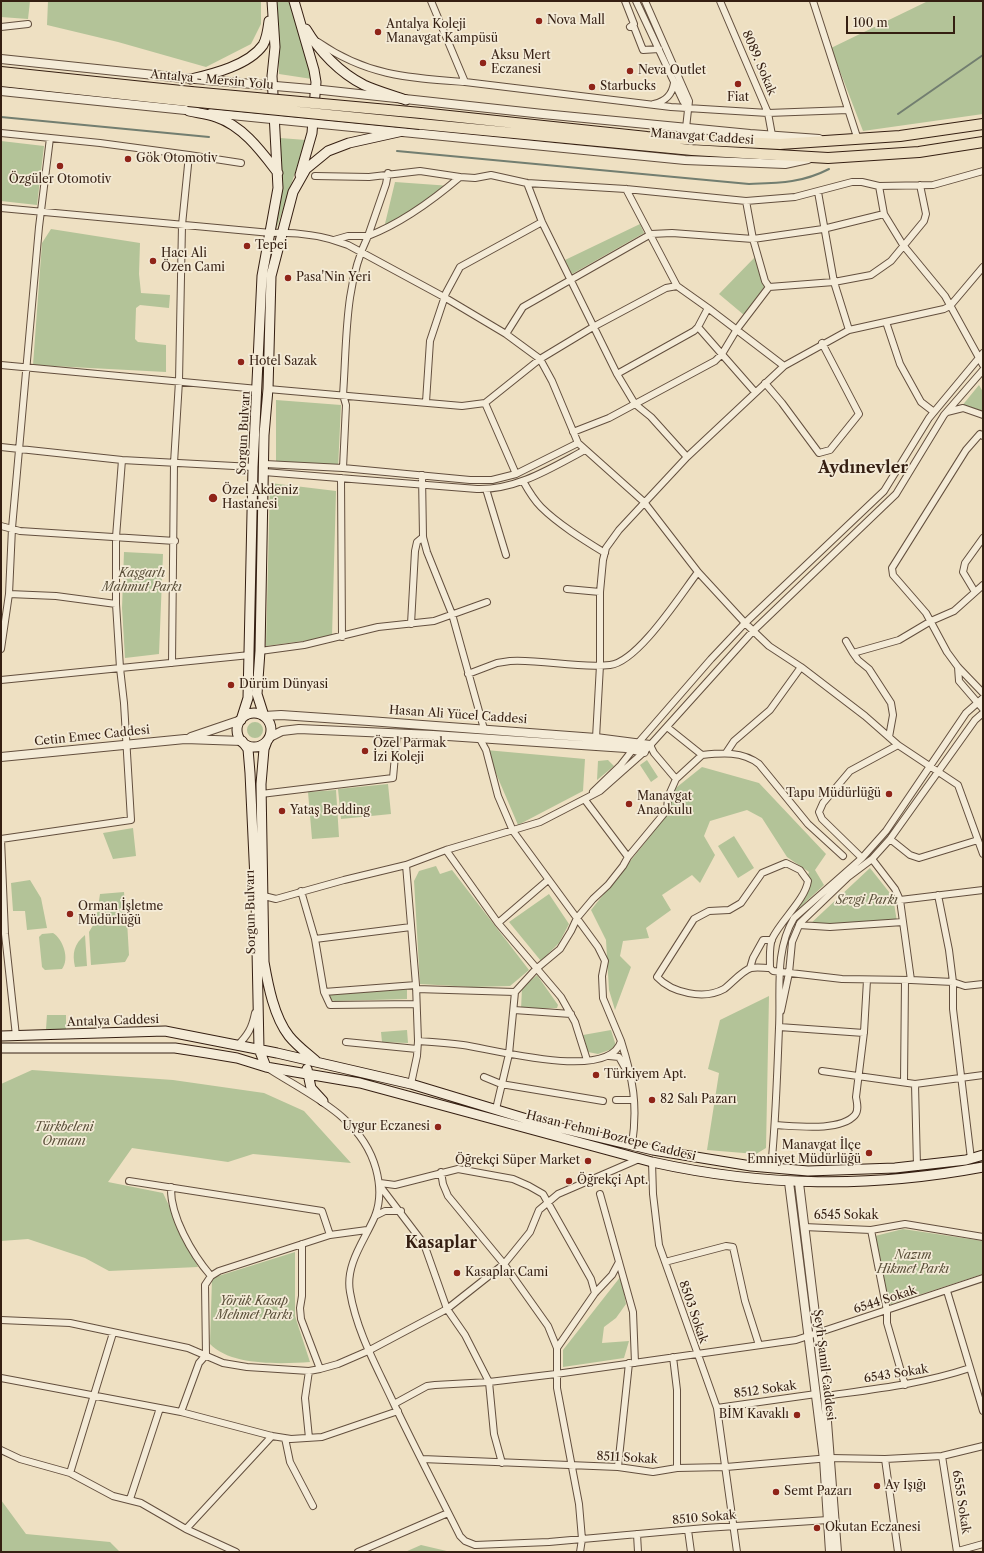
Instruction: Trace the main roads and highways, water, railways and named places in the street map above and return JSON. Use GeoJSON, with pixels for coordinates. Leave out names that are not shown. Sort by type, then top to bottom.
{"type":"FeatureCollection","features":[{"type":"Feature","properties":{"kind":"highway","name":"Antalya - Mersin Yolu"},"geometry":{"type":"LineString","coordinates":[[1,72],[189,101]]}},
{"type":"Feature","properties":{"kind":"highway","name":"Antalya - Mersin Yolu"},"geometry":{"type":"LineString","coordinates":[[1,81],[189,101],[421,118]]}},
{"type":"Feature","properties":{"kind":"highway","name":"Manavgat Caddesi"},"geometry":{"type":"LineString","coordinates":[[421,118],[647,137],[780,144],[858,140],[946,130],[983,124]]}},
{"type":"Feature","properties":{"kind":"highway","name":"Manavgat Caddesi"},"geometry":{"type":"LineString","coordinates":[[421,118],[692,150],[814,158],[919,152],[983,142]]}},
{"type":"Feature","properties":{"kind":"main road"},"geometry":{"type":"LineString","coordinates":[[294,1],[314,70],[316,90],[312,133],[299,180]]}},
{"type":"Feature","properties":{"kind":"main road"},"geometry":{"type":"LineString","coordinates":[[191,79],[214,74],[233,66],[263,45],[267,34],[272,4]]}},
{"type":"Feature","properties":{"kind":"main road","name":"Sorgun Bulvarı"},"geometry":{"type":"LineString","coordinates":[[241,720],[248,698],[253,466],[258,389],[262,276],[278,188],[273,86],[275,47],[272,4]]}},
{"type":"Feature","properties":{"kind":"main road"},"geometry":{"type":"LineString","coordinates":[[299,17],[311,38],[323,52],[353,78],[364,85],[406,100]]}},
{"type":"Feature","properties":{"kind":"main road"},"geometry":{"type":"LineString","coordinates":[[189,101],[216,117],[232,124],[248,137],[278,173]]}},
{"type":"Feature","properties":{"kind":"main road"},"geometry":{"type":"LineString","coordinates":[[299,180],[306,169],[328,152],[338,147],[363,139],[403,131]]}},
{"type":"Feature","properties":{"kind":"main road","name":"Sorgun Bulvarı"},"geometry":{"type":"LineString","coordinates":[[264,716],[258,694],[265,468],[264,436],[268,389],[271,276],[293,192],[299,180]]}},
{"type":"Feature","properties":{"kind":"main road"},"geometry":{"type":"LineString","coordinates":[[250,714],[260,714],[264,716],[270,726],[268,739],[263,745],[251,747],[242,741],[238,730],[241,720],[250,714]]}},
{"type":"Feature","properties":{"kind":"main road","name":"Sorgun Bulvarı"},"geometry":{"type":"LineString","coordinates":[[268,739],[264,749],[261,794],[264,962],[267,982],[279,1020],[296,1044],[319,1064]]}},
{"type":"Feature","properties":{"kind":"main road","name":"Sorgun Bulvarı"},"geometry":{"type":"LineString","coordinates":[[242,741],[248,749],[250,773],[256,901],[259,1050]]}},
{"type":"Feature","properties":{"kind":"main road","name":"Antalya Caddesi"},"geometry":{"type":"LineString","coordinates":[[1,1036],[165,1031],[303,1059],[319,1064]]}},
{"type":"Feature","properties":{"kind":"main road"},"geometry":{"type":"LineString","coordinates":[[296,1044],[309,1074],[311,1088],[323,1101]]}},
{"type":"Feature","properties":{"kind":"main road"},"geometry":{"type":"LineString","coordinates":[[1,1048],[175,1048],[237,1058],[266,1067],[309,1074]]}},
{"type":"Feature","properties":{"kind":"main road"},"geometry":{"type":"LineString","coordinates":[[259,1050],[266,1067]]}},
{"type":"Feature","properties":{"kind":"main road","name":"Hasan Fehmi Boztepe Caddesi"},"geometry":{"type":"LineString","coordinates":[[319,1064],[411,1084],[540,1123],[632,1145],[696,1158],[771,1168],[808,1171],[917,1167],[971,1159],[983,1155]]}},
{"type":"Feature","properties":{"kind":"main road","name":"Hasan Fehmi Boztepe Caddesi"},"geometry":{"type":"LineString","coordinates":[[309,1074],[360,1083],[652,1162],[708,1172],[794,1182],[906,1179],[946,1175],[983,1167]]}},
{"type":"Feature","properties":{"kind":"waterway"},"geometry":{"type":"LineString","coordinates":[[898,114],[983,55]]}},
{"type":"Feature","properties":{"kind":"waterway"},"geometry":{"type":"LineString","coordinates":[[1,117],[209,137]]}},
{"type":"Feature","properties":{"kind":"waterway"},"geometry":{"type":"LineString","coordinates":[[397,151],[749,184],[780,183],[800,180],[829,169]]}},
{"type":"Feature","properties":{"kind":"place","name":"Nova Mall"},"geometry":{"type":"Point","coordinates":[539,21]}},
{"type":"Feature","properties":{"kind":"place","name":"Antalya Koleji Manavgat Kampüsü"},"geometry":{"type":"Point","coordinates":[378,32]}},
{"type":"Feature","properties":{"kind":"place","name":"Aksu Mert Eczanesi"},"geometry":{"type":"Point","coordinates":[483,63]}},
{"type":"Feature","properties":{"kind":"place","name":"Neva Outlet"},"geometry":{"type":"Point","coordinates":[630,71]}},
{"type":"Feature","properties":{"kind":"place","name":"Fiat"},"geometry":{"type":"Point","coordinates":[738,84]}},
{"type":"Feature","properties":{"kind":"place","name":"Starbucks"},"geometry":{"type":"Point","coordinates":[592,87]}},
{"type":"Feature","properties":{"kind":"place","name":"Gök Otomotiv"},"geometry":{"type":"Point","coordinates":[128,159]}},
{"type":"Feature","properties":{"kind":"place","name":"Özgüler Otomotiv"},"geometry":{"type":"Point","coordinates":[60,166]}},
{"type":"Feature","properties":{"kind":"place","name":"Tepei"},"geometry":{"type":"Point","coordinates":[247,246]}},
{"type":"Feature","properties":{"kind":"place","name":"Hacı Ali Özen Cami"},"geometry":{"type":"Point","coordinates":[153,261]}},
{"type":"Feature","properties":{"kind":"place","name":"Pasa'Nin Yeri"},"geometry":{"type":"Point","coordinates":[288,278]}},
{"type":"Feature","properties":{"kind":"place","name":"Hotel Sazak"},"geometry":{"type":"Point","coordinates":[241,362]}},
{"type":"Feature","properties":{"kind":"place","name":"Özel Akdeniz Hastanesi"},"geometry":{"type":"Point","coordinates":[213,498]}},
{"type":"Feature","properties":{"kind":"place","name":"Dürüm Dünyasi"},"geometry":{"type":"Point","coordinates":[231,685]}},
{"type":"Feature","properties":{"kind":"place","name":"Özel Parmak İzi Koleji"},"geometry":{"type":"Point","coordinates":[365,751]}},
{"type":"Feature","properties":{"kind":"place","name":"Tapu Müdürlüğü"},"geometry":{"type":"Point","coordinates":[889,794]}},
{"type":"Feature","properties":{"kind":"place","name":"Manavgat Anaokulu"},"geometry":{"type":"Point","coordinates":[629,804]}},
{"type":"Feature","properties":{"kind":"place","name":"Yataş Bedding"},"geometry":{"type":"Point","coordinates":[282,811]}},
{"type":"Feature","properties":{"kind":"place","name":"Orman İşletme Müdürlüğü"},"geometry":{"type":"Point","coordinates":[70,914]}},
{"type":"Feature","properties":{"kind":"place","name":"Türkiyem Apt."},"geometry":{"type":"Point","coordinates":[596,1075]}},
{"type":"Feature","properties":{"kind":"place","name":"82 Salı Pazarı"},"geometry":{"type":"Point","coordinates":[652,1100]}},
{"type":"Feature","properties":{"kind":"place","name":"Uygur Eczanesi"},"geometry":{"type":"Point","coordinates":[438,1127]}},
{"type":"Feature","properties":{"kind":"place","name":"Manavgat İlçe Emniyet Müdürlüğü"},"geometry":{"type":"Point","coordinates":[869,1153]}},
{"type":"Feature","properties":{"kind":"place","name":"Öğrekçi Süper Market"},"geometry":{"type":"Point","coordinates":[588,1161]}},
{"type":"Feature","properties":{"kind":"place","name":"Öğrekçi Apt."},"geometry":{"type":"Point","coordinates":[569,1181]}},
{"type":"Feature","properties":{"kind":"place","name":"Kasaplar Cami"},"geometry":{"type":"Point","coordinates":[457,1273]}},
{"type":"Feature","properties":{"kind":"place","name":"BİM Kavaklı"},"geometry":{"type":"Point","coordinates":[797,1415]}},
{"type":"Feature","properties":{"kind":"place","name":"Ay Işığı"},"geometry":{"type":"Point","coordinates":[877,1486]}},
{"type":"Feature","properties":{"kind":"place","name":"Semt Pazarı"},"geometry":{"type":"Point","coordinates":[776,1492]}},
{"type":"Feature","properties":{"kind":"place","name":"Okutan Eczanesi"},"geometry":{"type":"Point","coordinates":[817,1528]}},
{"type":"Feature","properties":{"kind":"district","name":"Aydınevler"},"geometry":{"type":"Point","coordinates":[863,468]}},
{"type":"Feature","properties":{"kind":"district","name":"Kasaplar"},"geometry":{"type":"Point","coordinates":[441,1243]}},
{"type":"Feature","properties":{"kind":"park label","name":"Kaşgarlı Mahmut Parkı"},"geometry":{"type":"Point","coordinates":[142,581]}},
{"type":"Feature","properties":{"kind":"park label","name":"Sevgi Parkı"},"geometry":{"type":"Point","coordinates":[867,901]}},
{"type":"Feature","properties":{"kind":"park label","name":"Türkbeleni Ormanı"},"geometry":{"type":"Point","coordinates":[64,1135]}},
{"type":"Feature","properties":{"kind":"park label","name":"Nazım Hikmet Parkı"},"geometry":{"type":"Point","coordinates":[913,1263]}},
{"type":"Feature","properties":{"kind":"park label","name":"Yörük Kasap Mehmet Parkı"},"geometry":{"type":"Point","coordinates":[254,1309]}}]}
